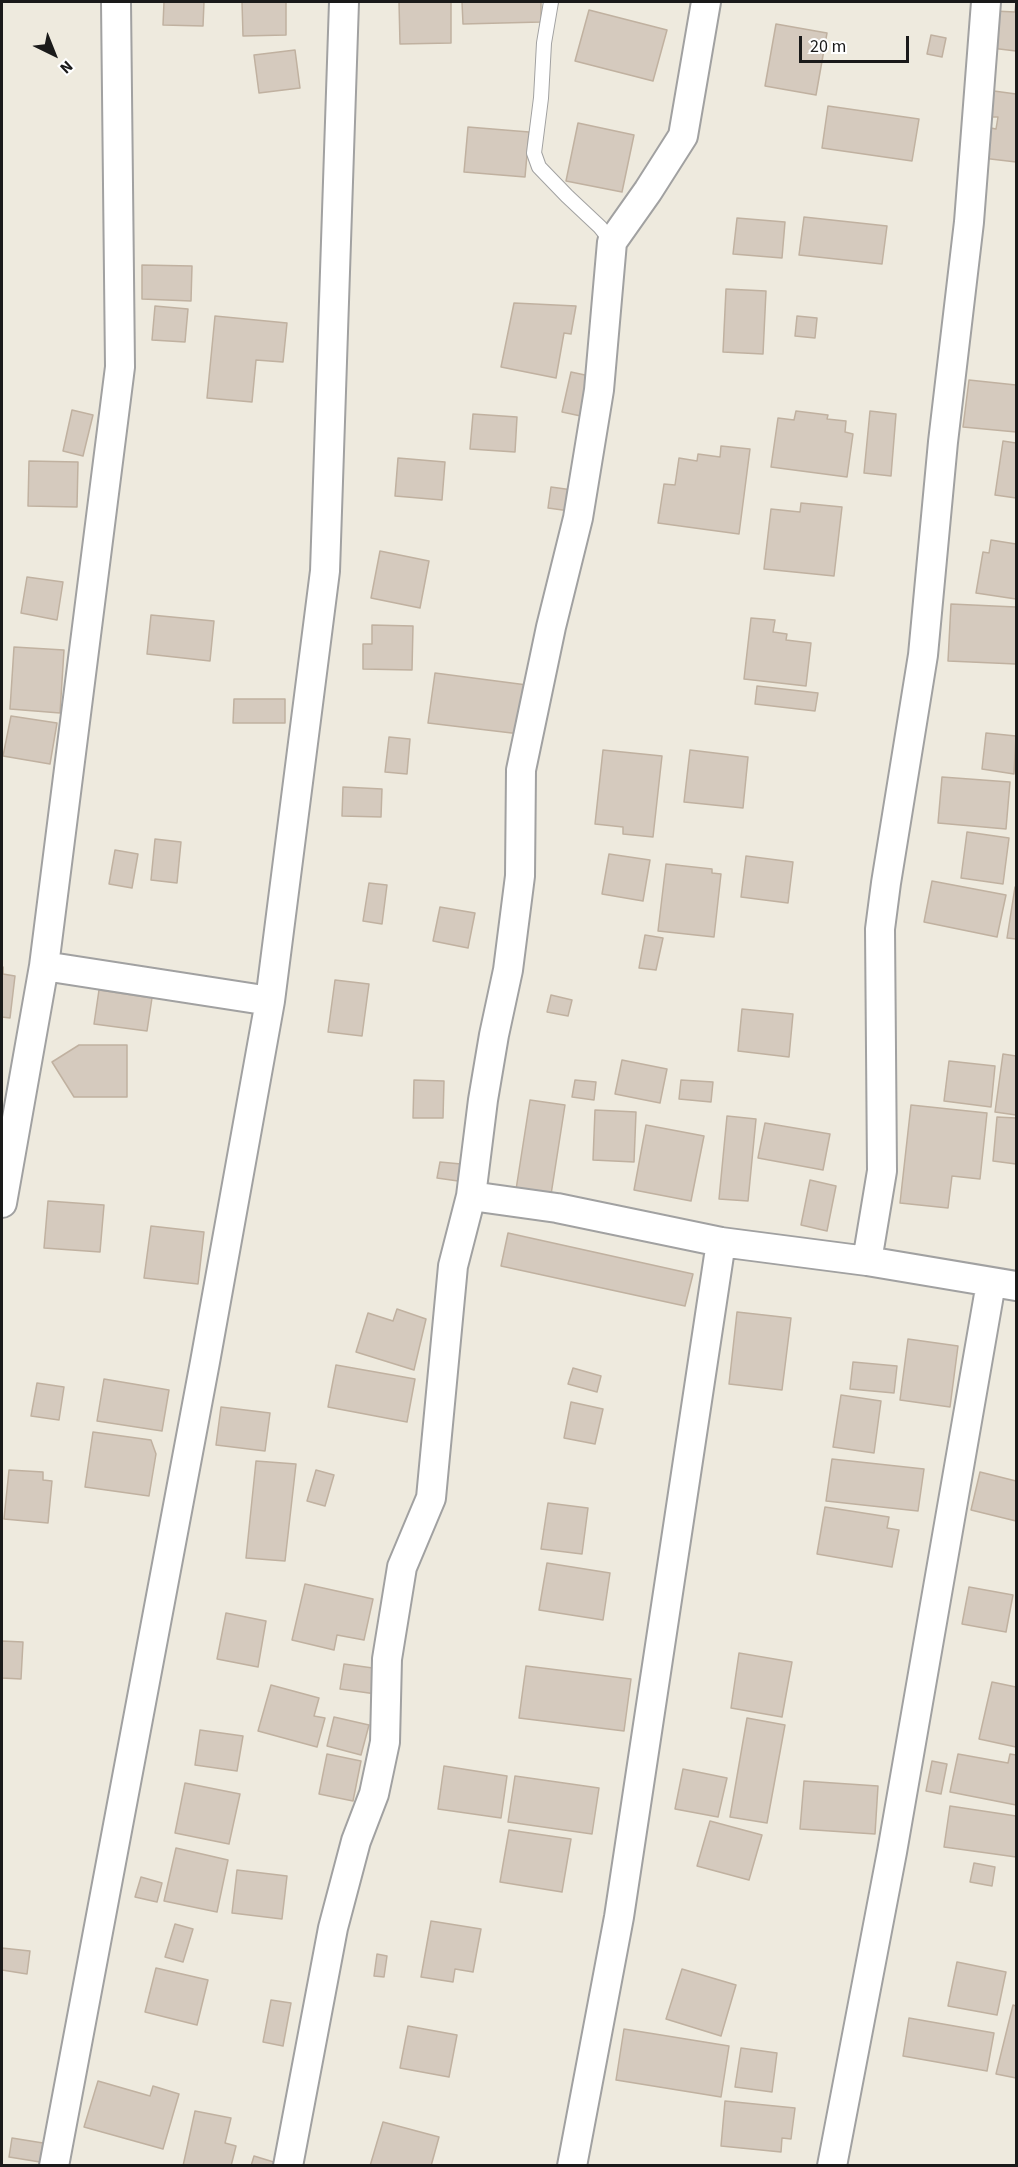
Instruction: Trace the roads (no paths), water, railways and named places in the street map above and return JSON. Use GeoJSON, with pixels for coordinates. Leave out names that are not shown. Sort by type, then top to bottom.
{"type":"FeatureCollection","features":[{"type":"Feature","properties":{"kind":"street"},"geometry":{"type":"LineString","coordinates":[[2,1203],[44,966],[120,367],[116,2]]}},
{"type":"Feature","properties":{"kind":"street"},"geometry":{"type":"LineString","coordinates":[[54,2166],[205,1362],[270,1001],[325,571],[344,2]]}},
{"type":"Feature","properties":{"kind":"street"},"geometry":{"type":"LineString","coordinates":[[288,2166],[336,1916],[356,1841],[374,1794],[385,1742],[387,1659],[402,1567],[431,1498],[453,1266],[471,1196],[492,1046],[508,970],[520,876],[521,770],[551,627],[578,518],[599,390],[612,242],[683,136],[706,2]]}},
{"type":"Feature","properties":{"kind":"street"},"geometry":{"type":"LineString","coordinates":[[867,1260],[882,1171],[880,929],[923,655],[943,442],[969,222],[986,2]]}},
{"type":"Feature","properties":{"kind":"street"},"geometry":{"type":"LineString","coordinates":[[44,966],[270,1001]]}},
{"type":"Feature","properties":{"kind":"street"},"geometry":{"type":"LineString","coordinates":[[471,1196],[557,1208],[721,1242],[867,1260],[1004,1284],[832,2166]]}},
{"type":"Feature","properties":{"kind":"street"},"geometry":{"type":"LineString","coordinates":[[572,2166],[619,1917],[721,1242]]}},
{"type":"Feature","properties":{"kind":"lane"},"geometry":{"type":"LineString","coordinates":[[551,2],[544,43],[541,98],[534,153],[539,167],[600,227],[612,242]]}}]}
